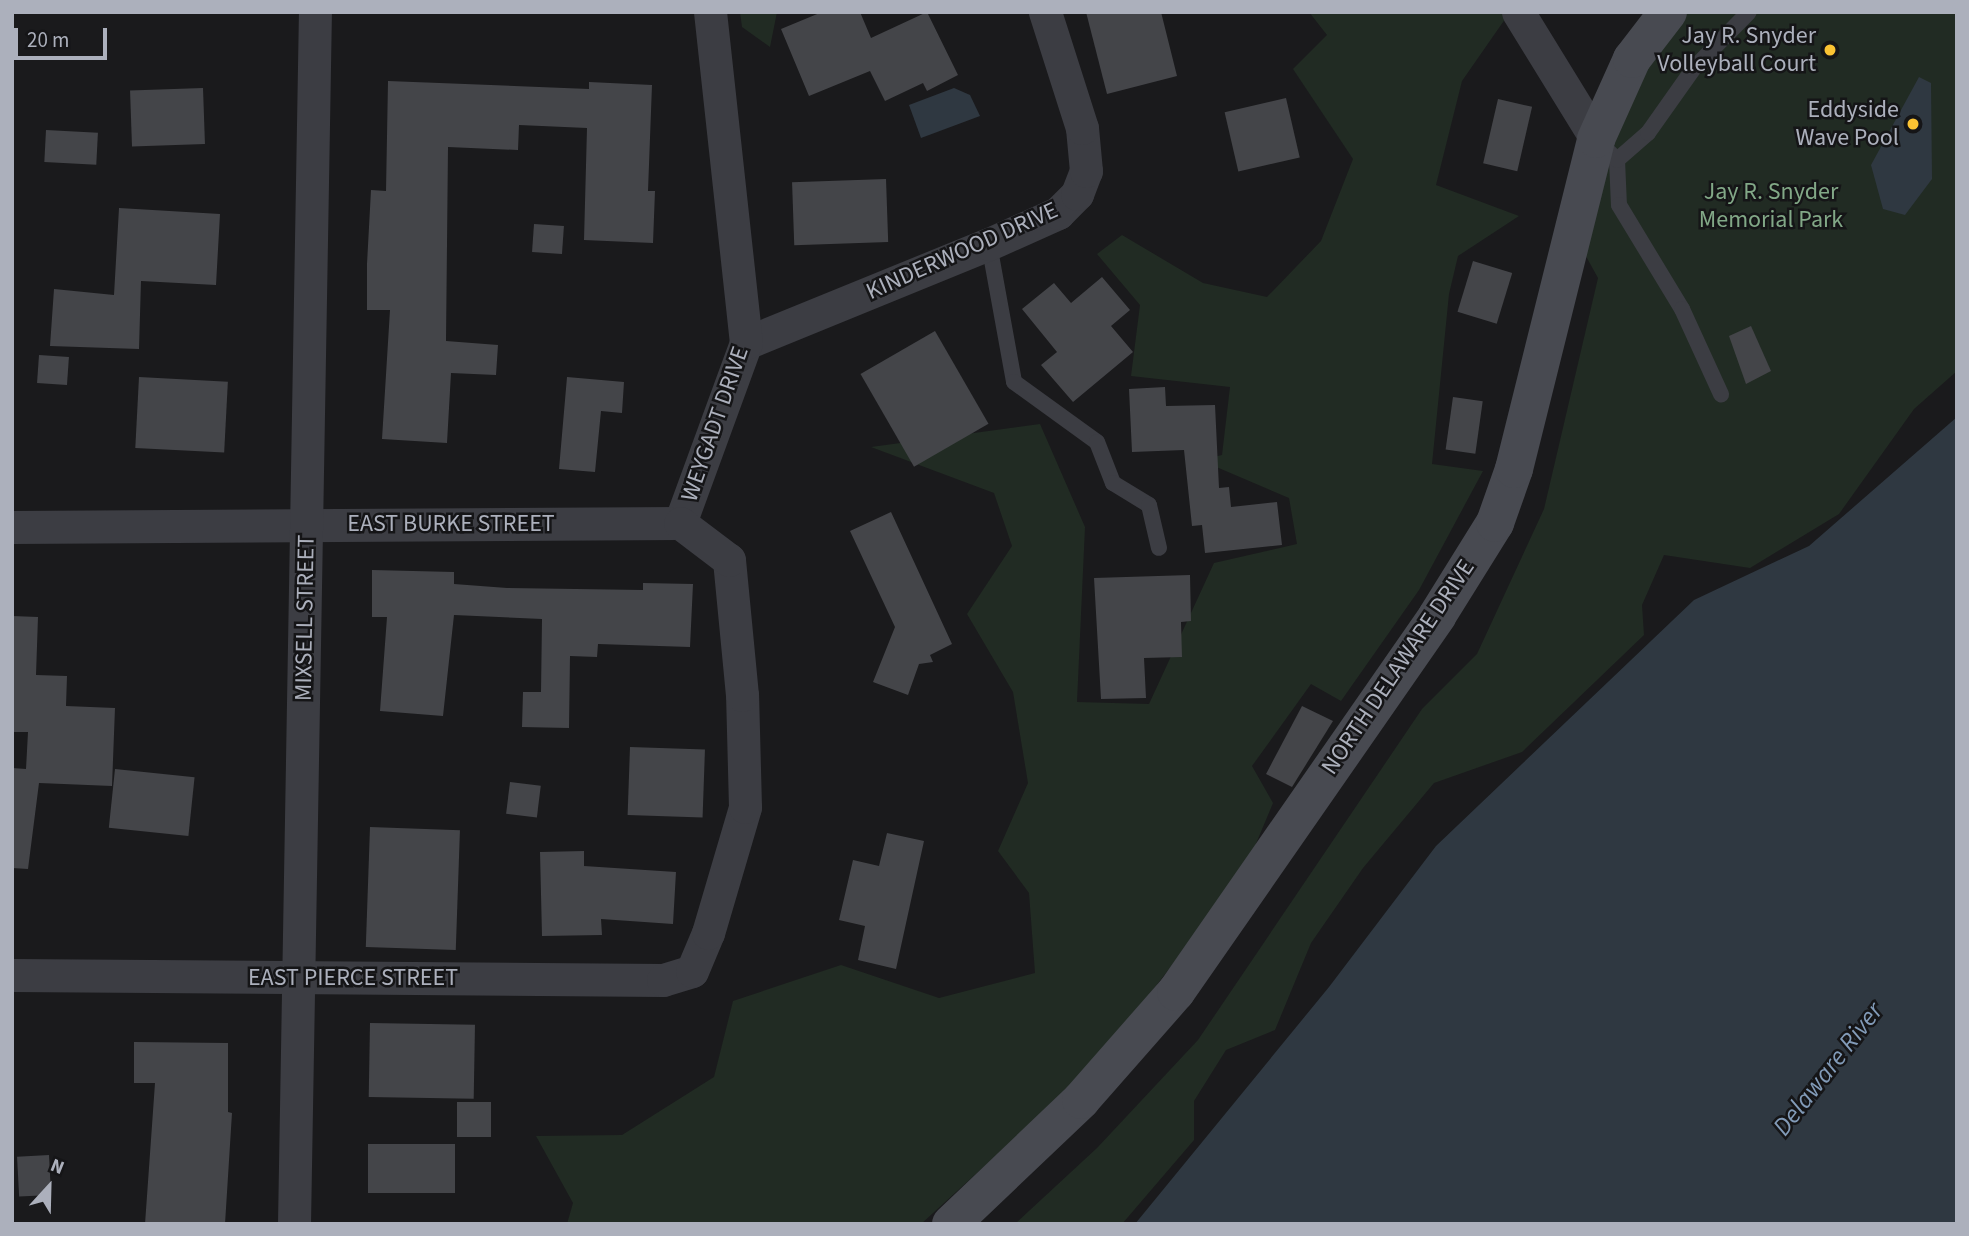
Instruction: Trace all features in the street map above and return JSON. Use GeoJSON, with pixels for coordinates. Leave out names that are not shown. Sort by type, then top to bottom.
{"type":"FeatureCollection","features":[{"type":"Feature","properties":{"kind":"main road","name":"NORTH DELAWARE DRIVE"},"geometry":{"type":"LineString","coordinates":[[951,1224],[1081,1100],[1175,992],[1437,615],[1495,523],[1514,469],[1632,59],[1668,12]]}},
{"type":"Feature","properties":{"kind":"street","name":"MIXSELL STREET"},"geometry":{"type":"LineString","coordinates":[[294,1224],[315,12]]}},
{"type":"Feature","properties":{"kind":"street","name":"WEYGADT DRIVE"},"geometry":{"type":"LineString","coordinates":[[692,971],[708,933],[745,807],[742,695],[729,560],[680,523],[746,343],[710,12]]}},
{"type":"Feature","properties":{"kind":"street","name":"KINDERWOOD DRIVE"},"geometry":{"type":"LineString","coordinates":[[746,343],[1058,213],[1077,194],[1086,171],[1082,128],[1045,12]]}},
{"type":"Feature","properties":{"kind":"street"},"geometry":{"type":"LineString","coordinates":[[1518,12],[1606,149]]}},
{"type":"Feature","properties":{"kind":"street","name":"EAST BURKE STREET"},"geometry":{"type":"LineString","coordinates":[[12,527],[680,523]]}},
{"type":"Feature","properties":{"kind":"street","name":"EAST PIERCE STREET"},"geometry":{"type":"LineString","coordinates":[[12,975],[663,980],[692,971]]}},
{"type":"Feature","properties":{"kind":"lane"},"geometry":{"type":"LineString","coordinates":[[1721,394],[1682,309],[1619,205],[1606,149],[1648,133],[1694,68],[1749,12]]}},
{"type":"Feature","properties":{"kind":"lane"},"geometry":{"type":"LineString","coordinates":[[989,244],[1014,382],[1097,442],[1112,484],[1149,505],[1158,548]]}},
{"type":"Feature","properties":{"kind":"green space"},"geometry":{"type":"Polygon","coordinates":[[[740,12],[777,12],[770,47],[742,27],[740,12]]]}},
{"type":"Feature","properties":{"kind":"green space"},"geometry":{"type":"Polygon","coordinates":[[[1309,12],[1510,12],[1462,81],[1436,185],[1519,216],[1458,256],[1449,294],[1432,464],[1483,471],[1419,590],[1341,701],[1311,684],[1252,766],[1273,803],[1244,872],[1094,1066],[921,1224],[567,1224],[573,1203],[536,1136],[622,1135],[714,1077],[733,1001],[841,965],[939,998],[1035,973],[1029,893],[998,851],[1028,783],[1013,692],[967,614],[1012,546],[994,493],[871,447],[1040,424],[1085,527],[1077,702],[1149,704],[1214,563],[1297,544],[1289,498],[1200,460],[1222,455],[1230,387],[1131,376],[1140,305],[1097,254],[1122,235],[1203,283],[1267,297],[1321,241],[1353,159],[1293,69],[1327,35],[1309,12]]]}},
{"type":"Feature","properties":{"kind":"green space","name":"Jay R. Snyder Memorial Park"},"geometry":{"type":"Polygon","coordinates":[[[1668,12],[1957,12],[1957,371],[1914,409],[1839,514],[1750,568],[1664,555],[1642,605],[1644,635],[1522,752],[1434,783],[1363,868],[1311,943],[1275,1030],[1226,1050],[1194,1101],[1194,1140],[1122,1224],[1015,1224],[1097,1148],[1198,1040],[1422,709],[1477,654],[1544,509],[1598,278],[1572,231],[1668,12]]]}},
{"type":"Feature","properties":{"kind":"water","name":"Eddyside Wave Pool"},"geometry":{"type":"Polygon","coordinates":[[[1919,77],[1931,83],[1932,179],[1905,215],[1883,209],[1871,165],[1919,77]]]}},
{"type":"Feature","properties":{"kind":"water"},"geometry":{"type":"Polygon","coordinates":[[[954,88],[970,95],[980,116],[921,138],[909,105],[954,88]]]}},
{"type":"Feature","properties":{"kind":"water","name":"Delaware River"},"geometry":{"type":"Polygon","coordinates":[[[1957,417],[1957,1224],[1135,1224],[1329,987],[1436,846],[1694,600],[1809,546],[1957,417]]]}},
{"type":"Feature","properties":{"kind":"building"},"geometry":{"type":"Polygon","coordinates":[[[822,12],[860,12],[871,38],[927,12],[958,75],[927,91],[923,83],[885,101],[870,71],[809,96],[781,29],[822,12]]]}},
{"type":"Feature","properties":{"kind":"building"},"geometry":{"type":"Polygon","coordinates":[[[1086,12],[1161,12],[1177,76],[1107,94],[1086,12]]]}},
{"type":"Feature","properties":{"kind":"building"},"geometry":{"type":"Polygon","coordinates":[[[388,81],[589,89],[589,82],[652,85],[648,191],[655,191],[653,243],[584,240],[587,128],[519,125],[518,150],[448,147],[446,341],[498,345],[496,375],[451,373],[447,443],[382,439],[390,310],[367,310],[367,264],[371,190],[386,191],[388,81]]]}},
{"type":"Feature","properties":{"kind":"building"},"geometry":{"type":"Polygon","coordinates":[[[203,88],[205,144],[132,147],[130,91],[203,88]]]}},
{"type":"Feature","properties":{"kind":"building"},"geometry":{"type":"Polygon","coordinates":[[[1286,98],[1300,157],[1238,172],[1225,112],[1286,98]]]}},
{"type":"Feature","properties":{"kind":"building"},"geometry":{"type":"Polygon","coordinates":[[[1498,99],[1532,107],[1517,171],[1483,163],[1498,99]]]}},
{"type":"Feature","properties":{"kind":"building"},"geometry":{"type":"Polygon","coordinates":[[[46,130],[98,133],[96,165],[44,162],[46,130]]]}},
{"type":"Feature","properties":{"kind":"building"},"geometry":{"type":"Polygon","coordinates":[[[886,179],[888,242],[794,245],[792,182],[886,179]]]}},
{"type":"Feature","properties":{"kind":"building"},"geometry":{"type":"Polygon","coordinates":[[[119,208],[220,214],[216,285],[141,281],[139,349],[50,346],[54,289],[114,295],[119,208]]]}},
{"type":"Feature","properties":{"kind":"building"},"geometry":{"type":"Polygon","coordinates":[[[534,224],[564,226],[562,254],[532,252],[534,224]]]}},
{"type":"Feature","properties":{"kind":"building"},"geometry":{"type":"Polygon","coordinates":[[[1473,261],[1512,273],[1497,324],[1458,312],[1473,261]]]}},
{"type":"Feature","properties":{"kind":"building"},"geometry":{"type":"Polygon","coordinates":[[[1102,277],[1130,310],[1111,326],[1133,352],[1073,402],[1041,365],[1057,352],[1022,309],[1054,283],[1071,303],[1102,277]]]}},
{"type":"Feature","properties":{"kind":"building"},"geometry":{"type":"Polygon","coordinates":[[[1751,326],[1771,371],[1746,384],[1729,336],[1751,326]]]}},
{"type":"Feature","properties":{"kind":"building"},"geometry":{"type":"Polygon","coordinates":[[[935,331],[988,424],[914,467],[861,374],[935,331]]]}},
{"type":"Feature","properties":{"kind":"building"},"geometry":{"type":"Polygon","coordinates":[[[39,355],[69,357],[67,385],[37,383],[39,355]]]}},
{"type":"Feature","properties":{"kind":"building"},"geometry":{"type":"Polygon","coordinates":[[[139,377],[228,382],[224,453],[135,448],[139,377]]]}},
{"type":"Feature","properties":{"kind":"building"},"geometry":{"type":"Polygon","coordinates":[[[567,377],[624,382],[622,413],[601,411],[595,472],[559,469],[567,377]]]}},
{"type":"Feature","properties":{"kind":"building"},"geometry":{"type":"Polygon","coordinates":[[[1165,387],[1166,406],[1215,405],[1219,488],[1229,487],[1231,507],[1277,502],[1282,545],[1205,553],[1202,525],[1192,526],[1184,450],[1132,452],[1129,389],[1165,387]]]}},
{"type":"Feature","properties":{"kind":"building"},"geometry":{"type":"Polygon","coordinates":[[[1453,397],[1483,401],[1475,454],[1446,449],[1453,397]]]}},
{"type":"Feature","properties":{"kind":"building"},"geometry":{"type":"Polygon","coordinates":[[[891,512],[952,644],[930,655],[933,662],[919,664],[908,695],[873,682],[895,627],[850,531],[891,512]]]}},
{"type":"Feature","properties":{"kind":"building"},"geometry":{"type":"Polygon","coordinates":[[[372,570],[454,572],[454,584],[507,588],[643,590],[643,583],[693,584],[690,647],[598,644],[597,657],[570,656],[569,728],[522,727],[523,692],[541,692],[542,619],[454,615],[443,716],[380,711],[387,617],[372,617],[372,570]]]}},
{"type":"Feature","properties":{"kind":"building"},"geometry":{"type":"Polygon","coordinates":[[[1190,575],[1191,621],[1181,622],[1182,657],[1144,658],[1146,698],[1101,699],[1094,578],[1190,575]]]}},
{"type":"Feature","properties":{"kind":"building"},"geometry":{"type":"Polygon","coordinates":[[[12,616],[38,617],[36,675],[67,676],[66,706],[115,708],[112,786],[39,783],[28,869],[12,868],[12,768],[26,769],[28,732],[12,732],[12,616]]]}},
{"type":"Feature","properties":{"kind":"building"},"geometry":{"type":"Polygon","coordinates":[[[1302,706],[1333,721],[1292,787],[1266,774],[1302,706]]]}},
{"type":"Feature","properties":{"kind":"building"},"geometry":{"type":"Polygon","coordinates":[[[630,747],[705,750],[703,818],[628,815],[630,747]]]}},
{"type":"Feature","properties":{"kind":"building"},"geometry":{"type":"Polygon","coordinates":[[[115,769],[195,777],[188,836],[109,828],[115,769]]]}},
{"type":"Feature","properties":{"kind":"building"},"geometry":{"type":"Polygon","coordinates":[[[510,782],[541,786],[537,818],[506,814],[510,782]]]}},
{"type":"Feature","properties":{"kind":"building"},"geometry":{"type":"Polygon","coordinates":[[[370,827],[460,830],[456,950],[366,947],[370,827]]]}},
{"type":"Feature","properties":{"kind":"building"},"geometry":{"type":"Polygon","coordinates":[[[887,833],[924,841],[896,969],[858,960],[865,926],[839,920],[853,860],[879,866],[887,833]]]}},
{"type":"Feature","properties":{"kind":"building"},"geometry":{"type":"Polygon","coordinates":[[[584,851],[584,866],[676,872],[673,924],[601,919],[602,935],[542,936],[540,852],[584,851]]]}},
{"type":"Feature","properties":{"kind":"building"},"geometry":{"type":"Polygon","coordinates":[[[370,1023],[475,1025],[474,1099],[369,1097],[370,1023]]]}},
{"type":"Feature","properties":{"kind":"building"},"geometry":{"type":"Polygon","coordinates":[[[134,1042],[228,1043],[228,1112],[232,1113],[225,1224],[145,1224],[155,1083],[134,1083],[134,1042]]]}},
{"type":"Feature","properties":{"kind":"building"},"geometry":{"type":"Polygon","coordinates":[[[457,1102],[491,1102],[491,1137],[457,1137],[457,1102]]]}},
{"type":"Feature","properties":{"kind":"building"},"geometry":{"type":"Polygon","coordinates":[[[368,1144],[455,1144],[455,1193],[368,1193],[368,1144]]]}},
{"type":"Feature","properties":{"kind":"building"},"geometry":{"type":"Polygon","coordinates":[[[49,1155],[51,1195],[19,1197],[17,1157],[49,1155]]]}},
{"type":"Feature","properties":{"kind":"place","name":"Jay R. Snyder Volleyball Court"},"geometry":{"type":"Point","coordinates":[1830,50]}},
{"type":"Feature","properties":{"kind":"place","name":"Eddyside Wave Pool"},"geometry":{"type":"Point","coordinates":[1913,124]}}]}
